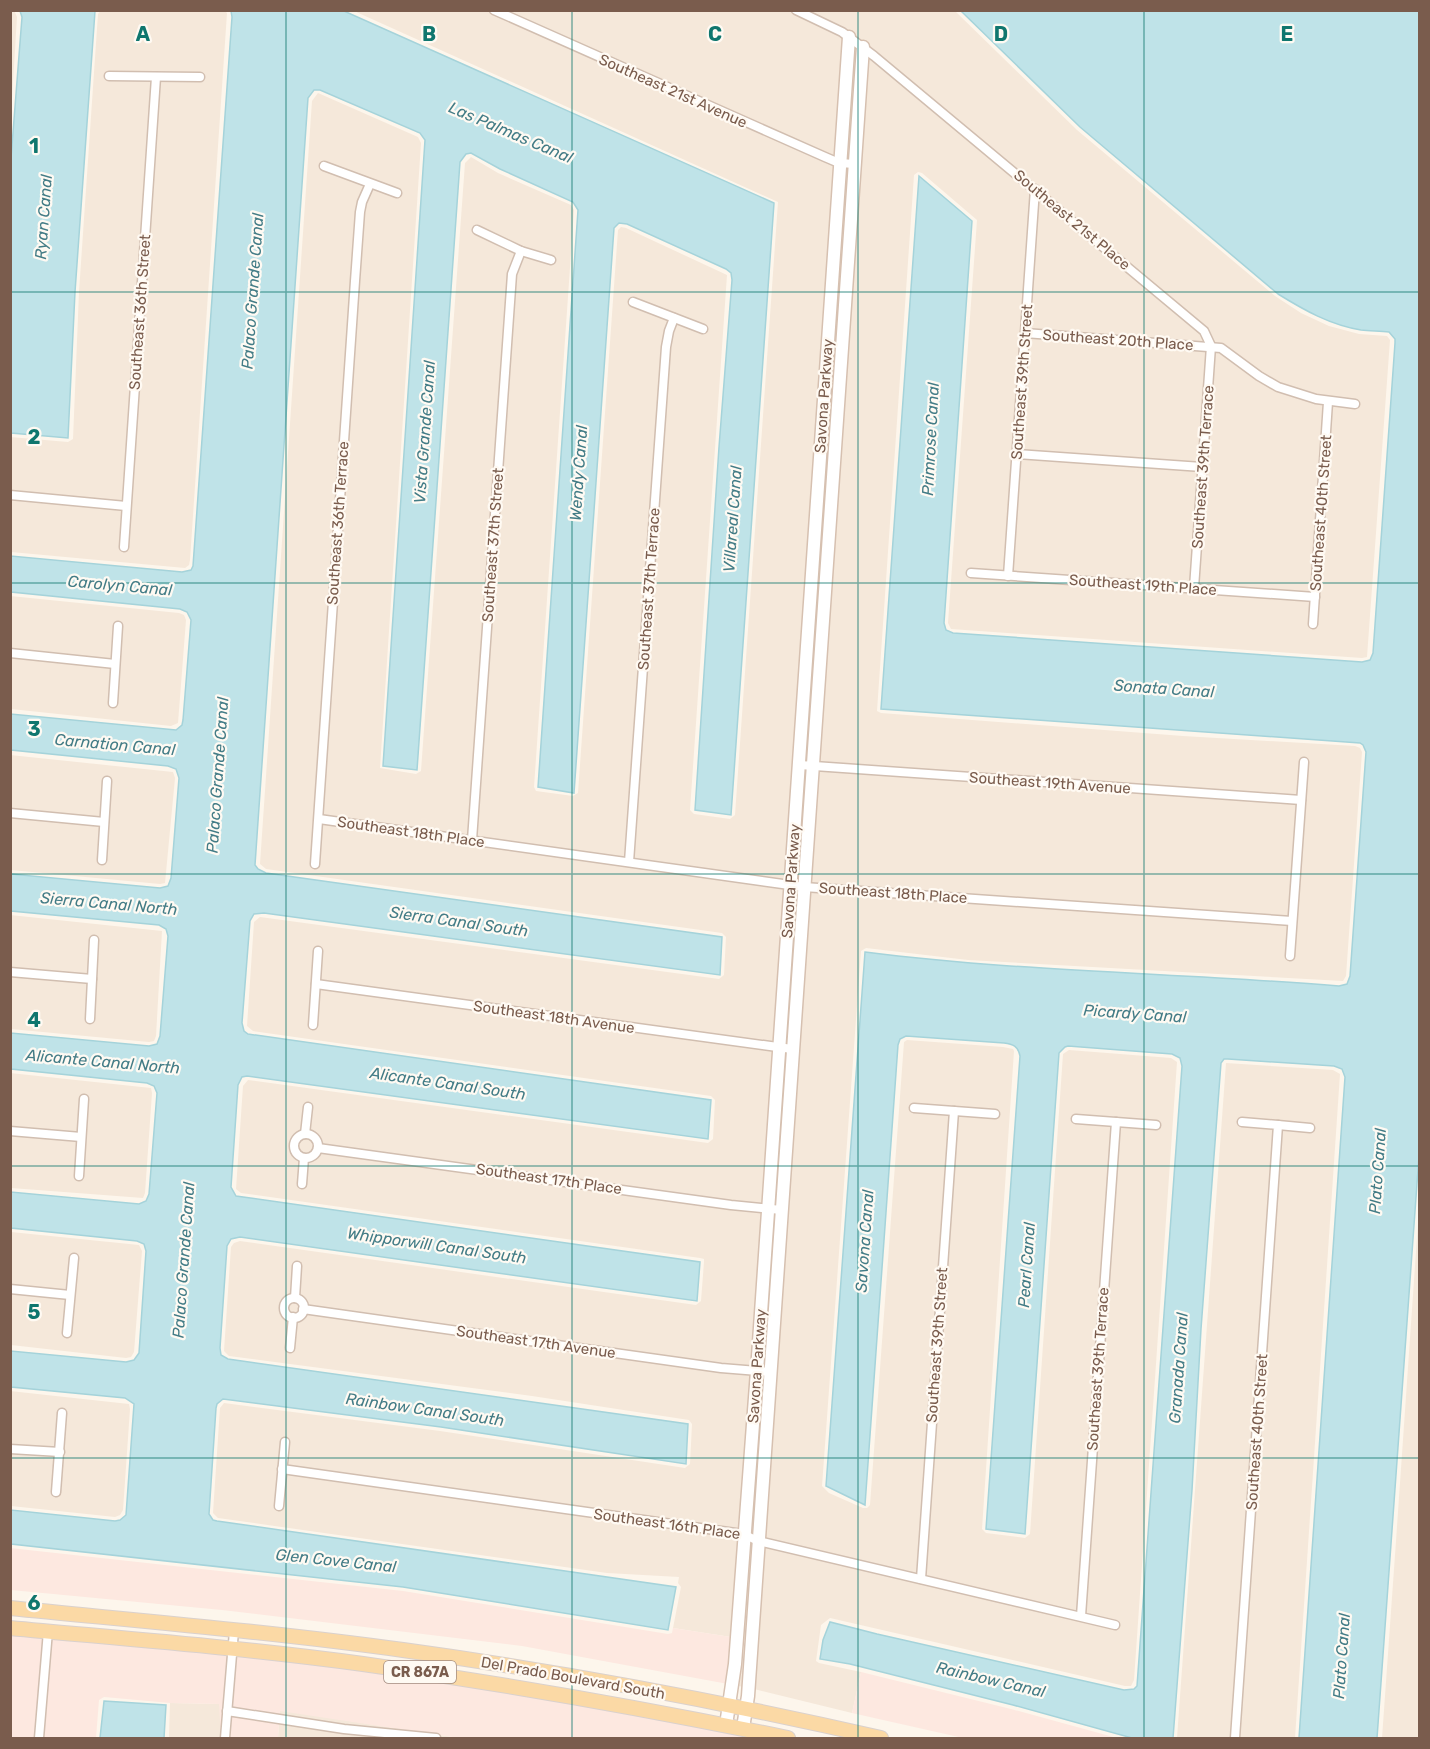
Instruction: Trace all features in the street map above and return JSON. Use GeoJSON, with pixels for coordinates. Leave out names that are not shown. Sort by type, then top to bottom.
{"type":"FeatureCollection","features":[{"type":"Feature","properties":{"kind":"main road","name":"Del Prado Boulevard South"},"geometry":{"type":"LineString","coordinates":[[10,1608],[412,1652],[570,1676],[729,1705],[881,1738]]}},
{"type":"Feature","properties":{"kind":"main road"},"geometry":{"type":"LineString","coordinates":[[48,1631],[88,1616]]}},
{"type":"Feature","properties":{"kind":"main road","name":"Del Prado Boulevard South"},"geometry":{"type":"LineString","coordinates":[[10,1628],[361,1664],[453,1677],[641,1708],[788,1738]]}},
{"type":"Feature","properties":{"kind":"street","name":"Southeast 21st Avenue"},"geometry":{"type":"LineString","coordinates":[[494,10],[839,163],[855,164]]}},
{"type":"Feature","properties":{"kind":"street","name":"Southeast 21st Place"},"geometry":{"type":"LineString","coordinates":[[796,10],[849,37],[863,47],[1204,331],[1211,346],[1228,351],[1259,376],[1278,387],[1328,402],[1355,404]]}},
{"type":"Feature","properties":{"kind":"street","name":"Savona Parkway"},"geometry":{"type":"LineString","coordinates":[[726,1725],[735,1664],[744,1534],[781,1210],[791,884],[849,37]]}},
{"type":"Feature","properties":{"kind":"street","name":"Savona Parkway"},"geometry":{"type":"LineString","coordinates":[[743,1728],[758,1541],[768,1209],[804,887],[863,47]]}},
{"type":"Feature","properties":{"kind":"street"},"geometry":{"type":"LineString","coordinates":[[109,76],[200,77]]}},
{"type":"Feature","properties":{"kind":"street","name":"Southeast 36th Street"},"geometry":{"type":"LineString","coordinates":[[124,547],[156,77]]}},
{"type":"Feature","properties":{"kind":"street"},"geometry":{"type":"LineString","coordinates":[[324,166],[397,193]]}},
{"type":"Feature","properties":{"kind":"street","name":"Southeast 36th Terrace"},"geometry":{"type":"LineString","coordinates":[[315,864],[357,258],[362,202],[370,184]]}},
{"type":"Feature","properties":{"kind":"street","name":"Southeast 39th Street"},"geometry":{"type":"LineString","coordinates":[[1008,576],[1035,189]]}},
{"type":"Feature","properties":{"kind":"street"},"geometry":{"type":"LineString","coordinates":[[477,230],[521,251],[551,260]]}},
{"type":"Feature","properties":{"kind":"street","name":"Southeast 37th Street"},"geometry":{"type":"LineString","coordinates":[[472,840],[512,274],[521,251]]}},
{"type":"Feature","properties":{"kind":"street"},"geometry":{"type":"LineString","coordinates":[[633,302],[703,329]]}},
{"type":"Feature","properties":{"kind":"street","name":"Southeast 37th Terrace"},"geometry":{"type":"LineString","coordinates":[[629,862],[666,347],[674,318]]}},
{"type":"Feature","properties":{"kind":"street","name":"Southeast 20th Place"},"geometry":{"type":"LineString","coordinates":[[1026,333],[1211,346]]}},
{"type":"Feature","properties":{"kind":"street","name":"Southeast 39th Terrace"},"geometry":{"type":"LineString","coordinates":[[1194,588],[1211,346]]}},
{"type":"Feature","properties":{"kind":"street","name":"Southeast 40th Street"},"geometry":{"type":"LineString","coordinates":[[1314,624],[1328,402]]}},
{"type":"Feature","properties":{"kind":"street"},"geometry":{"type":"LineString","coordinates":[[1017,454],[1203,467]]}},
{"type":"Feature","properties":{"kind":"street"},"geometry":{"type":"LineString","coordinates":[[818,491],[832,494]]}},
{"type":"Feature","properties":{"kind":"street"},"geometry":{"type":"LineString","coordinates":[[10,495],[126,506]]}},
{"type":"Feature","properties":{"kind":"street","name":"Southeast 19th Place"},"geometry":{"type":"LineString","coordinates":[[971,573],[1315,597]]}},
{"type":"Feature","properties":{"kind":"street"},"geometry":{"type":"LineString","coordinates":[[112,703],[118,626]]}},
{"type":"Feature","properties":{"kind":"street"},"geometry":{"type":"LineString","coordinates":[[10,653],[115,664]]}},
{"type":"Feature","properties":{"kind":"street"},"geometry":{"type":"LineString","coordinates":[[1290,956],[1304,762]]}},
{"type":"Feature","properties":{"kind":"street","name":"Southeast 19th Avenue"},"geometry":{"type":"LineString","coordinates":[[800,765],[1301,800]]}},
{"type":"Feature","properties":{"kind":"street"},"geometry":{"type":"LineString","coordinates":[[102,860],[107,781]]}},
{"type":"Feature","properties":{"kind":"street"},"geometry":{"type":"LineString","coordinates":[[10,813],[104,822]]}},
{"type":"Feature","properties":{"kind":"street","name":"Southeast 18th Place"},"geometry":{"type":"LineString","coordinates":[[319,819],[804,887],[1292,921]]}},
{"type":"Feature","properties":{"kind":"street"},"geometry":{"type":"LineString","coordinates":[[90,1019],[94,940]]}},
{"type":"Feature","properties":{"kind":"street"},"geometry":{"type":"LineString","coordinates":[[313,1025],[318,951]]}},
{"type":"Feature","properties":{"kind":"street"},"geometry":{"type":"LineString","coordinates":[[10,972],[92,979]]}},
{"type":"Feature","properties":{"kind":"street","name":"Southeast 18th Avenue"},"geometry":{"type":"LineString","coordinates":[[316,984],[786,1048]]}},
{"type":"Feature","properties":{"kind":"street"},"geometry":{"type":"LineString","coordinates":[[79,1176],[84,1099]]}},
{"type":"Feature","properties":{"kind":"street"},"geometry":{"type":"LineString","coordinates":[[305,1134],[315,1138],[318,1148],[311,1157],[304,1158],[297,1154],[294,1147],[296,1140],[305,1134],[308,1107]]}},
{"type":"Feature","properties":{"kind":"street"},"geometry":{"type":"LineString","coordinates":[[914,1108],[994,1114]]}},
{"type":"Feature","properties":{"kind":"street","name":"Southeast 39th Street"},"geometry":{"type":"LineString","coordinates":[[921,1580],[954,1111]]}},
{"type":"Feature","properties":{"kind":"street"},"geometry":{"type":"LineString","coordinates":[[1076,1119],[1156,1125]]}},
{"type":"Feature","properties":{"kind":"street","name":"Southeast 39th Terrace"},"geometry":{"type":"LineString","coordinates":[[1081,1616],[1116,1122]]}},
{"type":"Feature","properties":{"kind":"street"},"geometry":{"type":"LineString","coordinates":[[1242,1122],[1310,1128]]}},
{"type":"Feature","properties":{"kind":"street","name":"Southeast 40th Street"},"geometry":{"type":"LineString","coordinates":[[1235,1738],[1278,1125]]}},
{"type":"Feature","properties":{"kind":"street"},"geometry":{"type":"LineString","coordinates":[[10,1131],[81,1137]]}},
{"type":"Feature","properties":{"kind":"street","name":"Southeast 17th Place"},"geometry":{"type":"LineString","coordinates":[[318,1148],[781,1210]]}},
{"type":"Feature","properties":{"kind":"street"},"geometry":{"type":"LineString","coordinates":[[302,1184],[304,1158]]}},
{"type":"Feature","properties":{"kind":"street"},"geometry":{"type":"LineString","coordinates":[[67,1333],[74,1258]]}},
{"type":"Feature","properties":{"kind":"street"},"geometry":{"type":"LineString","coordinates":[[295,1298],[297,1266]]}},
{"type":"Feature","properties":{"kind":"street"},"geometry":{"type":"LineString","coordinates":[[10,1290],[70,1295]]}},
{"type":"Feature","properties":{"kind":"street"},"geometry":{"type":"LineString","coordinates":[[295,1298],[300,1300],[303,1309],[299,1316],[293,1317],[285,1313],[284,1307],[289,1299],[295,1298]]}},
{"type":"Feature","properties":{"kind":"street","name":"Southeast 17th Avenue"},"geometry":{"type":"LineString","coordinates":[[303,1309],[721,1368],[763,1371]]}},
{"type":"Feature","properties":{"kind":"street"},"geometry":{"type":"LineString","coordinates":[[290,1348],[293,1317]]}},
{"type":"Feature","properties":{"kind":"street"},"geometry":{"type":"LineString","coordinates":[[56,1492],[62,1413]]}},
{"type":"Feature","properties":{"kind":"street"},"geometry":{"type":"LineString","coordinates":[[279,1506],[285,1442]]}},
{"type":"Feature","properties":{"kind":"street"},"geometry":{"type":"LineString","coordinates":[[10,1449],[60,1452]]}},
{"type":"Feature","properties":{"kind":"street","name":"Southeast 16th Place"},"geometry":{"type":"LineString","coordinates":[[282,1469],[744,1534],[758,1541],[1116,1625]]}},
{"type":"Feature","properties":{"kind":"street"},"geometry":{"type":"LineString","coordinates":[[39,1738],[48,1631]]}},
{"type":"Feature","properties":{"kind":"street"},"geometry":{"type":"LineString","coordinates":[[225,1738],[234,1631]]}},
{"type":"Feature","properties":{"kind":"street"},"geometry":{"type":"LineString","coordinates":[[227,1711],[344,1729],[436,1738]]}},
{"type":"Feature","properties":{"kind":"shaded area"},"geometry":{"type":"Polygon","coordinates":[[[14,10],[17,17],[11,115],[10,11],[14,10]]]}},
{"type":"Feature","properties":{"kind":"shaded area"},"geometry":{"type":"Polygon","coordinates":[[[101,10],[225,11],[227,13],[190,560],[189,565],[185,568],[11,552],[10,437],[68,442],[73,439],[79,292],[98,14],[101,10]]]}},
{"type":"Feature","properties":{"kind":"shaded area"},"geometry":{"type":"Polygon","coordinates":[[[354,11],[955,11],[1077,130],[1275,296],[1301,313],[1329,326],[1359,334],[1387,336],[1390,340],[1367,657],[951,629],[948,623],[977,220],[922,173],[918,172],[914,175],[877,711],[1183,736],[1355,746],[1362,752],[1346,976],[1343,981],[968,960],[866,948],[861,951],[822,1486],[829,1493],[863,1508],[870,1505],[904,1042],[907,1040],[1003,1047],[1014,1051],[982,1529],[986,1533],[1025,1538],[1030,1534],[1063,1054],[1069,1050],[1171,1058],[1177,1062],[1134,1680],[1131,1686],[830,1618],[821,1625],[816,1661],[861,1672],[852,1713],[754,1689],[869,44],[859,42],[827,488],[823,488],[854,33],[844,32],[752,1370],[731,1637],[673,1628],[681,1587],[678,1583],[679,1577],[607,1573],[218,1518],[213,1513],[220,1408],[224,1403],[440,1431],[685,1468],[690,1464],[692,1424],[689,1420],[532,1396],[229,1356],[224,1351],[231,1247],[240,1241],[696,1305],[701,1301],[704,1259],[700,1258],[241,1193],[236,1189],[243,1086],[248,1080],[708,1143],[713,1139],[715,1100],[711,1096],[253,1031],[247,1026],[254,922],[260,917],[719,979],[724,975],[726,937],[722,933],[266,869],[260,864],[312,101],[318,93],[418,137],[421,143],[380,768],[416,774],[421,771],[465,163],[471,157],[498,173],[571,205],[574,210],[534,787],[536,791],[573,796],[578,793],[618,230],[621,227],[626,228],[727,275],[690,810],[694,814],[730,819],[735,815],[778,202],[354,11]]]}},
{"type":"Feature","properties":{"kind":"shaded area"},"geometry":{"type":"Polygon","coordinates":[[[822,497],[827,498],[744,1687],[739,1686],[745,1640],[741,1639],[822,497]]]}},
{"type":"Feature","properties":{"kind":"shaded area"},"geometry":{"type":"Polygon","coordinates":[[[10,596],[184,615],[186,620],[178,723],[171,726],[11,709],[10,596]]]}},
{"type":"Feature","properties":{"kind":"shaded area"},"geometry":{"type":"Polygon","coordinates":[[[10,755],[173,772],[175,778],[165,883],[11,870],[10,755]]]}},
{"type":"Feature","properties":{"kind":"shaded area"},"geometry":{"type":"Polygon","coordinates":[[[10,915],[162,931],[154,1041],[11,1029],[10,915]]]}},
{"type":"Feature","properties":{"kind":"shaded area"},"geometry":{"type":"Polygon","coordinates":[[[1226,1063],[1333,1070],[1340,1074],[1295,1738],[1177,1738],[1226,1063]]]}},
{"type":"Feature","properties":{"kind":"shaded area"},"geometry":{"type":"Polygon","coordinates":[[[10,1073],[151,1088],[143,1198],[11,1188],[10,1073]]]}},
{"type":"Feature","properties":{"kind":"shaded area"},"geometry":{"type":"Polygon","coordinates":[[[1419,1208],[1419,1738],[1382,1738],[1396,1541],[1419,1208]]]}},
{"type":"Feature","properties":{"kind":"shaded area"},"geometry":{"type":"Polygon","coordinates":[[[11,1232],[139,1245],[142,1251],[134,1352],[131,1357],[11,1345],[11,1232]]]}},
{"type":"Feature","properties":{"kind":"shaded area"},"geometry":{"type":"Polygon","coordinates":[[[10,1391],[129,1404],[123,1510],[120,1515],[115,1517],[11,1506],[10,1391]]]}},
{"type":"Feature","properties":{"kind":"shaded area"},"geometry":{"type":"Polygon","coordinates":[[[10,1548],[403,1591],[668,1634],[672,1633],[673,1628],[731,1637],[728,1684],[522,1646],[222,1610],[11,1590],[10,1548]]]}},
{"type":"Feature","properties":{"kind":"shaded area"},"geometry":{"type":"Polygon","coordinates":[[[10,1632],[231,1654],[452,1682],[766,1738],[459,1738],[280,1711],[278,1738],[221,1738],[219,1704],[170,1703],[104,1697],[99,1700],[96,1738],[11,1738],[10,1632]]]}},
{"type":"Feature","properties":{"kind":"shaded area"},"geometry":{"type":"Polygon","coordinates":[[[861,1672],[1117,1738],[963,1738],[852,1713],[861,1672]]]}},
{"type":"Feature","properties":{"kind":"shaded area"},"geometry":{"type":"Polygon","coordinates":[[[170,1703],[220,1704],[221,1738],[169,1738],[170,1703]]]}},
{"type":"Feature","properties":{"kind":"shaded area"},"geometry":{"type":"Polygon","coordinates":[[[280,1710],[459,1738],[278,1738],[280,1710]]]}},
{"type":"Feature","properties":{"kind":"water","name":"Ryan Canal"},"geometry":{"type":"Polygon","coordinates":[[[20,11],[95,11],[75,292],[68,438],[11,433],[10,171],[22,17],[20,11]]]}},
{"type":"Feature","properties":{"kind":"water"},"geometry":{"type":"Polygon","coordinates":[[[231,11],[344,11],[774,203],[731,815],[695,810],[731,273],[627,224],[619,223],[614,228],[574,793],[538,787],[578,210],[573,202],[500,169],[471,153],[466,154],[460,162],[417,770],[383,766],[425,140],[420,133],[320,90],[314,90],[308,98],[255,865],[266,873],[722,937],[720,975],[264,913],[254,914],[250,921],[242,1023],[244,1031],[248,1034],[711,1100],[708,1139],[242,1077],[238,1085],[231,1187],[236,1196],[700,1262],[697,1301],[240,1237],[231,1239],[227,1246],[221,1355],[228,1359],[688,1424],[686,1464],[441,1427],[223,1399],[216,1408],[209,1514],[213,1520],[217,1521],[676,1587],[668,1630],[403,1587],[11,1544],[11,1510],[115,1521],[126,1515],[134,1404],[125,1398],[11,1387],[11,1351],[126,1362],[134,1360],[139,1353],[146,1251],[144,1244],[137,1241],[11,1228],[11,1192],[139,1204],[146,1201],[149,1194],[157,1093],[154,1086],[147,1083],[11,1069],[11,1033],[149,1046],[157,1044],[160,1036],[168,936],[166,929],[159,925],[11,911],[11,874],[160,888],[168,886],[171,878],[179,778],[176,769],[168,766],[11,750],[11,714],[176,730],[182,725],[183,720],[191,620],[187,612],[180,609],[11,592],[11,556],[182,572],[191,570],[193,566],[231,11]]]}},
{"type":"Feature","properties":{"kind":"water"},"geometry":{"type":"Polygon","coordinates":[[[961,11],[1419,11],[1420,1142],[1377,1738],[1299,1738],[1345,1077],[1342,1069],[1334,1066],[1228,1059],[1224,1059],[1221,1063],[1173,1738],[1132,1738],[1013,1705],[850,1664],[820,1659],[823,1640],[830,1622],[1124,1690],[1134,1689],[1137,1686],[1182,1066],[1180,1058],[1172,1054],[1068,1046],[1059,1053],[1025,1534],[986,1529],[1020,1056],[1016,1048],[1007,1043],[906,1036],[900,1039],[865,1505],[826,1486],[865,952],[983,964],[1339,986],[1347,984],[1350,976],[1366,752],[1360,743],[881,709],[919,176],[972,221],[944,623],[946,630],[953,633],[1362,662],[1370,660],[1373,653],[1395,339],[1389,332],[1361,330],[1328,321],[1278,294],[1080,127],[961,11]]]}},
{"type":"Feature","properties":{"kind":"water"},"geometry":{"type":"Polygon","coordinates":[[[104,1701],[166,1705],[164,1738],[100,1738],[104,1701]]]}},
{"type":"Feature","properties":{"kind":"water label","name":"Las Palmas Canal"},"geometry":{"type":"Point","coordinates":[511,132]}},
{"type":"Feature","properties":{"kind":"water label","name":"Palaco Grande Canal"},"geometry":{"type":"Point","coordinates":[252,291]}},
{"type":"Feature","properties":{"kind":"water label","name":"Vista Grande Canal"},"geometry":{"type":"Point","coordinates":[424,432]}},
{"type":"Feature","properties":{"kind":"water label","name":"Primrose Canal"},"geometry":{"type":"Point","coordinates":[930,439]}},
{"type":"Feature","properties":{"kind":"water label","name":"Wendy Canal"},"geometry":{"type":"Point","coordinates":[578,473]}},
{"type":"Feature","properties":{"kind":"water label","name":"Villareal Canal"},"geometry":{"type":"Point","coordinates":[732,519]}},
{"type":"Feature","properties":{"kind":"water label","name":"Carolyn Canal"},"geometry":{"type":"Point","coordinates":[120,585]}},
{"type":"Feature","properties":{"kind":"water label","name":"Sonata Canal"},"geometry":{"type":"Point","coordinates":[1164,688]}},
{"type":"Feature","properties":{"kind":"water label","name":"Carnation Canal"},"geometry":{"type":"Point","coordinates":[115,744]}},
{"type":"Feature","properties":{"kind":"water label","name":"Palaco Grande Canal"},"geometry":{"type":"Point","coordinates":[217,775]}},
{"type":"Feature","properties":{"kind":"water label","name":"Sierra Canal North"},"geometry":{"type":"Point","coordinates":[109,903]}},
{"type":"Feature","properties":{"kind":"water label","name":"Sierra Canal South"},"geometry":{"type":"Point","coordinates":[459,921]}},
{"type":"Feature","properties":{"kind":"water label","name":"Picardy Canal"},"geometry":{"type":"Point","coordinates":[1135,1013]}},
{"type":"Feature","properties":{"kind":"water label","name":"Alicante Canal North"},"geometry":{"type":"Point","coordinates":[103,1061]}},
{"type":"Feature","properties":{"kind":"water label","name":"Alicante Canal South"},"geometry":{"type":"Point","coordinates":[448,1083]}},
{"type":"Feature","properties":{"kind":"water label","name":"Plato Canal"},"geometry":{"type":"Point","coordinates":[1377,1171]}},
{"type":"Feature","properties":{"kind":"water label","name":"Savona Canal"},"geometry":{"type":"Point","coordinates":[864,1241]}},
{"type":"Feature","properties":{"kind":"water label","name":"Whipporwill Canal South"},"geometry":{"type":"Point","coordinates":[437,1245]}},
{"type":"Feature","properties":{"kind":"water label","name":"Palaco Grande Canal"},"geometry":{"type":"Point","coordinates":[183,1260]}},
{"type":"Feature","properties":{"kind":"water label","name":"Pearl Canal"},"geometry":{"type":"Point","coordinates":[1026,1265]}},
{"type":"Feature","properties":{"kind":"water label","name":"Granada Canal"},"geometry":{"type":"Point","coordinates":[1178,1368]}},
{"type":"Feature","properties":{"kind":"water label","name":"Rainbow Canal South"},"geometry":{"type":"Point","coordinates":[425,1409]}},
{"type":"Feature","properties":{"kind":"water label","name":"Glen Cove Canal"},"geometry":{"type":"Point","coordinates":[336,1560]}},
{"type":"Feature","properties":{"kind":"water label","name":"Plato Canal"},"geometry":{"type":"Point","coordinates":[1341,1656]}},
{"type":"Feature","properties":{"kind":"water label","name":"Rainbow Canal"},"geometry":{"type":"Point","coordinates":[991,1679]}}]}
